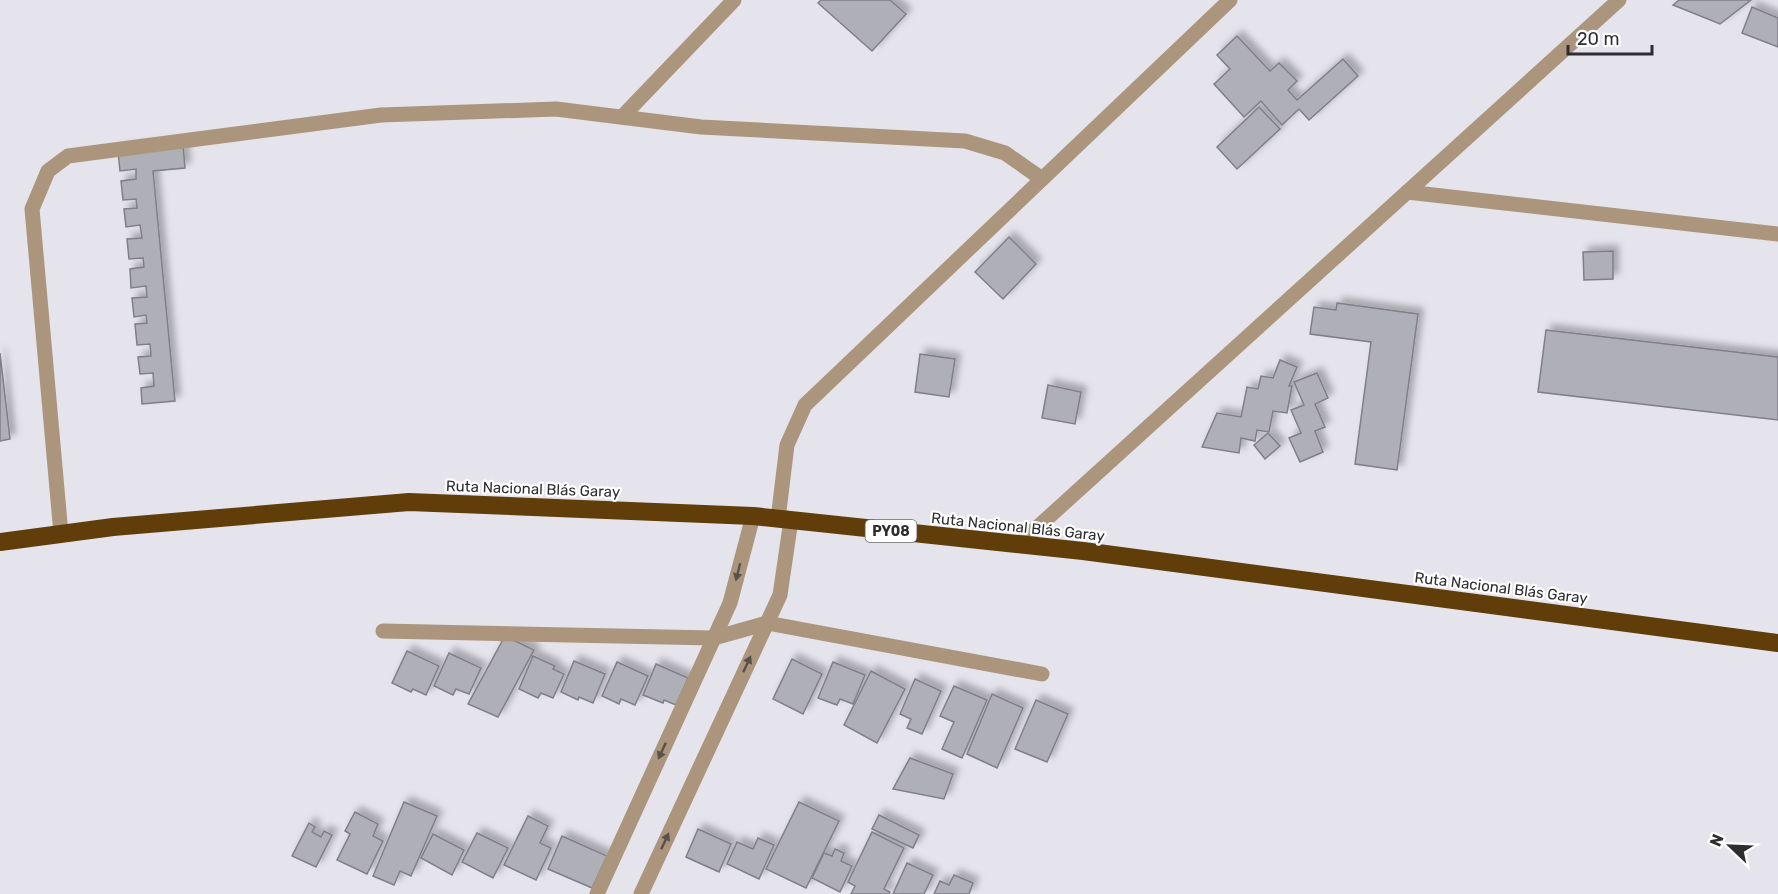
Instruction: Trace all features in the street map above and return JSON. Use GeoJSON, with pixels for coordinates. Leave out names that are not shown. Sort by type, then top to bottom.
{"type":"FeatureCollection","features":[{"type":"Feature","properties":{"kind":"highway","name":"Ruta Nacional Blás Garay"},"geometry":{"type":"LineString","coordinates":[[0,542],[112,527],[409,502],[753,516],[1018,544],[1778,643]]}},
{"type":"Feature","properties":{"kind":"street"},"geometry":{"type":"LineString","coordinates":[[622,117],[734,0]]}},
{"type":"Feature","properties":{"kind":"street"},"geometry":{"type":"LineString","coordinates":[[640,894],[780,595],[787,445],[805,405],[1230,0]]}},
{"type":"Feature","properties":{"kind":"street"},"geometry":{"type":"LineString","coordinates":[[1018,544],[1619,0]]}},
{"type":"Feature","properties":{"kind":"street"},"geometry":{"type":"LineString","coordinates":[[61,534],[32,209],[48,171],[68,156],[381,115],[556,108],[701,127],[964,141],[1005,153],[1042,179]]}},
{"type":"Feature","properties":{"kind":"street"},"geometry":{"type":"LineString","coordinates":[[1407,192],[1778,234]]}},
{"type":"Feature","properties":{"kind":"street"},"geometry":{"type":"LineString","coordinates":[[597,894],[730,603],[753,516]]}},
{"type":"Feature","properties":{"kind":"street"},"geometry":{"type":"LineString","coordinates":[[383,631],[714,638],[767,623],[1041,675]]}},
{"type":"Feature","properties":{"kind":"building"},"geometry":{"type":"Polygon","coordinates":[[[821,0],[890,0],[906,14],[872,51],[818,3],[821,0]]]}},
{"type":"Feature","properties":{"kind":"building"},"geometry":{"type":"Polygon","coordinates":[[[1679,0],[1751,0],[1720,24],[1673,5],[1679,0]]]}},
{"type":"Feature","properties":{"kind":"building"},"geometry":{"type":"Polygon","coordinates":[[[1752,7],[1778,18],[1778,47],[1742,33],[1752,7]]]}},
{"type":"Feature","properties":{"kind":"building"},"geometry":{"type":"Polygon","coordinates":[[[1237,36],[1270,71],[1279,63],[1297,81],[1288,90],[1297,100],[1343,59],[1358,76],[1309,120],[1299,109],[1282,125],[1261,101],[1244,117],[1214,84],[1230,69],[1217,55],[1237,36]]]}},
{"type":"Feature","properties":{"kind":"building"},"geometry":{"type":"Polygon","coordinates":[[[1259,107],[1280,129],[1237,169],[1217,147],[1259,107]]]}},
{"type":"Feature","properties":{"kind":"building"},"geometry":{"type":"Polygon","coordinates":[[[183,145],[185,168],[153,171],[175,401],[142,404],[141,388],[154,386],[153,373],[140,374],[138,357],[151,356],[150,344],[137,345],[135,324],[147,323],[146,315],[134,317],[132,298],[147,297],[146,286],[131,288],[130,269],[144,267],[143,258],[129,259],[127,239],[142,238],[140,225],[126,227],[124,209],[137,208],[136,199],[123,200],[121,181],[136,179],[136,169],[120,171],[118,151],[183,145]]]}},
{"type":"Feature","properties":{"kind":"building"},"geometry":{"type":"Polygon","coordinates":[[[1009,237],[1036,264],[1003,299],[975,272],[1009,237]]]}},
{"type":"Feature","properties":{"kind":"building"},"geometry":{"type":"Polygon","coordinates":[[[1613,251],[1613,279],[1584,280],[1583,252],[1613,251]]]}},
{"type":"Feature","properties":{"kind":"building"},"geometry":{"type":"Polygon","coordinates":[[[1337,303],[1418,314],[1397,470],[1355,464],[1371,342],[1310,334],[1314,307],[1336,310],[1337,303]]]}},
{"type":"Feature","properties":{"kind":"building"},"geometry":{"type":"Polygon","coordinates":[[[1546,330],[1778,357],[1778,420],[1538,392],[1546,330]]]}},
{"type":"Feature","properties":{"kind":"building"},"geometry":{"type":"Polygon","coordinates":[[[0,353],[10,439],[0,441],[0,353]]]}},
{"type":"Feature","properties":{"kind":"building"},"geometry":{"type":"Polygon","coordinates":[[[920,354],[955,359],[949,397],[915,392],[920,354]]]}},
{"type":"Feature","properties":{"kind":"building"},"geometry":{"type":"Polygon","coordinates":[[[1280,360],[1297,367],[1289,386],[1292,386],[1287,413],[1273,411],[1269,432],[1257,430],[1255,441],[1241,438],[1239,453],[1202,447],[1217,413],[1241,417],[1247,387],[1258,389],[1261,376],[1273,378],[1280,360]]]}},
{"type":"Feature","properties":{"kind":"building"},"geometry":{"type":"Polygon","coordinates":[[[1317,373],[1328,398],[1315,404],[1325,427],[1315,431],[1323,452],[1300,462],[1289,438],[1301,433],[1291,410],[1304,405],[1294,382],[1317,373]]]}},
{"type":"Feature","properties":{"kind":"building"},"geometry":{"type":"Polygon","coordinates":[[[1048,385],[1081,392],[1075,424],[1042,418],[1048,385]]]}},
{"type":"Feature","properties":{"kind":"building"},"geometry":{"type":"Polygon","coordinates":[[[1268,433],[1280,446],[1265,459],[1254,445],[1268,433]]]}},
{"type":"Feature","properties":{"kind":"building"},"geometry":{"type":"Polygon","coordinates":[[[505,636],[534,650],[498,717],[468,704],[505,636]]]}},
{"type":"Feature","properties":{"kind":"building"},"geometry":{"type":"Polygon","coordinates":[[[407,651],[439,666],[426,695],[413,689],[411,692],[392,683],[407,651]]]}},
{"type":"Feature","properties":{"kind":"building"},"geometry":{"type":"Polygon","coordinates":[[[449,653],[481,668],[469,694],[456,689],[453,695],[434,686],[449,653]]]}},
{"type":"Feature","properties":{"kind":"building"},"geometry":{"type":"Polygon","coordinates":[[[533,656],[555,666],[553,669],[564,674],[553,698],[541,693],[538,698],[519,689],[533,656]]]}},
{"type":"Feature","properties":{"kind":"building"},"geometry":{"type":"Polygon","coordinates":[[[792,659],[822,674],[803,714],[773,699],[792,659]]]}},
{"type":"Feature","properties":{"kind":"building"},"geometry":{"type":"Polygon","coordinates":[[[574,661],[605,674],[593,703],[579,697],[578,700],[561,692],[574,661]]]}},
{"type":"Feature","properties":{"kind":"building"},"geometry":{"type":"Polygon","coordinates":[[[617,662],[648,676],[635,705],[621,699],[619,704],[602,696],[617,662]]]}},
{"type":"Feature","properties":{"kind":"building"},"geometry":{"type":"Polygon","coordinates":[[[833,662],[865,675],[853,704],[840,699],[837,705],[818,698],[833,662]]]}},
{"type":"Feature","properties":{"kind":"building"},"geometry":{"type":"Polygon","coordinates":[[[656,664],[688,678],[676,705],[664,700],[663,703],[643,695],[656,664]]]}},
{"type":"Feature","properties":{"kind":"building"},"geometry":{"type":"Polygon","coordinates":[[[871,671],[905,689],[877,743],[844,725],[871,671]]]}},
{"type":"Feature","properties":{"kind":"building"},"geometry":{"type":"Polygon","coordinates":[[[915,679],[941,691],[922,734],[907,728],[911,719],[900,714],[915,679]]]}},
{"type":"Feature","properties":{"kind":"building"},"geometry":{"type":"Polygon","coordinates":[[[954,686],[987,700],[962,758],[942,749],[954,722],[940,716],[954,686]]]}},
{"type":"Feature","properties":{"kind":"building"},"geometry":{"type":"Polygon","coordinates":[[[992,694],[1023,708],[997,768],[967,754],[992,694]]]}},
{"type":"Feature","properties":{"kind":"building"},"geometry":{"type":"Polygon","coordinates":[[[1036,700],[1068,714],[1047,762],[1015,749],[1036,700]]]}},
{"type":"Feature","properties":{"kind":"building"},"geometry":{"type":"Polygon","coordinates":[[[910,758],[953,774],[944,799],[893,789],[910,758]]]}},
{"type":"Feature","properties":{"kind":"building"},"geometry":{"type":"Polygon","coordinates":[[[404,802],[437,816],[411,876],[400,871],[394,885],[373,876],[404,802]]]}},
{"type":"Feature","properties":{"kind":"building"},"geometry":{"type":"Polygon","coordinates":[[[799,802],[839,821],[806,888],[766,869],[799,802]]]}},
{"type":"Feature","properties":{"kind":"building"},"geometry":{"type":"Polygon","coordinates":[[[355,812],[378,824],[373,836],[383,841],[367,874],[337,860],[350,834],[345,831],[355,812]]]}},
{"type":"Feature","properties":{"kind":"building"},"geometry":{"type":"Polygon","coordinates":[[[879,815],[919,835],[913,848],[872,829],[879,815]]]}},
{"type":"Feature","properties":{"kind":"building"},"geometry":{"type":"Polygon","coordinates":[[[528,816],[548,826],[540,843],[551,848],[536,880],[504,865],[528,816]]]}},
{"type":"Feature","properties":{"kind":"building"},"geometry":{"type":"Polygon","coordinates":[[[309,823],[315,827],[312,832],[321,837],[324,831],[332,835],[316,867],[292,856],[309,823]]]}},
{"type":"Feature","properties":{"kind":"building"},"geometry":{"type":"Polygon","coordinates":[[[698,829],[731,844],[719,872],[686,857],[698,829]]]}},
{"type":"Feature","properties":{"kind":"building"},"geometry":{"type":"Polygon","coordinates":[[[872,832],[904,848],[884,889],[890,892],[889,894],[851,894],[855,886],[848,882],[872,832]]]}},
{"type":"Feature","properties":{"kind":"building"},"geometry":{"type":"Polygon","coordinates":[[[477,833],[508,848],[493,878],[462,862],[477,833]]]}},
{"type":"Feature","properties":{"kind":"building"},"geometry":{"type":"Polygon","coordinates":[[[433,834],[464,850],[452,875],[421,858],[433,834]]]}},
{"type":"Feature","properties":{"kind":"building"},"geometry":{"type":"Polygon","coordinates":[[[562,836],[607,856],[592,888],[548,869],[562,836]]]}},
{"type":"Feature","properties":{"kind":"building"},"geometry":{"type":"Polygon","coordinates":[[[758,838],[774,845],[759,879],[727,864],[737,842],[753,849],[758,838]]]}},
{"type":"Feature","properties":{"kind":"building"},"geometry":{"type":"Polygon","coordinates":[[[835,849],[844,853],[841,861],[852,866],[840,892],[812,878],[824,853],[832,856],[835,849]]]}},
{"type":"Feature","properties":{"kind":"building"},"geometry":{"type":"Polygon","coordinates":[[[907,863],[933,875],[924,894],[893,894],[907,863]]]}},
{"type":"Feature","properties":{"kind":"building"},"geometry":{"type":"Polygon","coordinates":[[[954,875],[973,883],[969,894],[934,894],[940,881],[949,885],[954,875]]]}}]}
